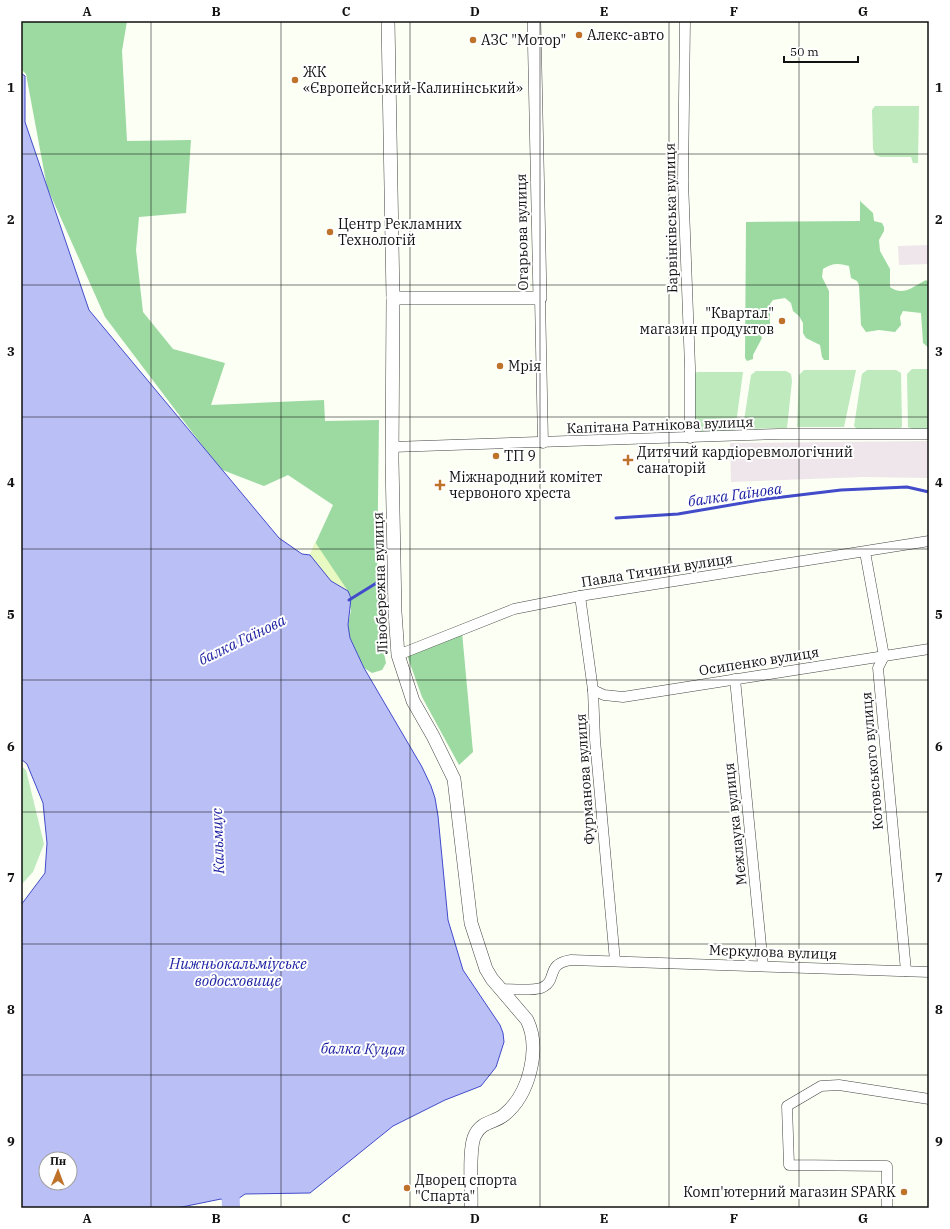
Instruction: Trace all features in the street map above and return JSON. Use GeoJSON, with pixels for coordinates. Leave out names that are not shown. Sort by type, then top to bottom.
{"type":"FeatureCollection","features":[{"type":"Feature","properties":{"kind":"street","name":"Лівобережна вулиця"},"geometry":{"type":"LineString","coordinates":[[388,21],[393,298],[392,447],[395,612],[398,655],[413,701],[436,742],[454,779],[471,923],[486,969],[500,989],[521,1011],[531,1027],[531,1063],[524,1090],[515,1104],[503,1116],[489,1121],[483,1126],[475,1135],[472,1142],[472,1208]]}},
{"type":"Feature","properties":{"kind":"street","name":"Огарьова вулиця"},"geometry":{"type":"LineString","coordinates":[[534,21],[543,443]]}},
{"type":"Feature","properties":{"kind":"street","name":"Барвінківська вулиця"},"geometry":{"type":"LineString","coordinates":[[685,21],[683,181],[690,366],[690,438]]}},
{"type":"Feature","properties":{"kind":"street"},"geometry":{"type":"LineString","coordinates":[[393,298],[540,298]]}},
{"type":"Feature","properties":{"kind":"street","name":"Капітана Ратнікова вулиця"},"geometry":{"type":"LineString","coordinates":[[392,447],[792,434],[929,434]]}},
{"type":"Feature","properties":{"kind":"street","name":"Павла Тичини вулиця"},"geometry":{"type":"LineString","coordinates":[[398,655],[514,609],[580,596],[929,541]]}},
{"type":"Feature","properties":{"kind":"street","name":"Котовського вулиця"},"geometry":{"type":"LineString","coordinates":[[865,552],[884,656],[878,668],[906,971]]}},
{"type":"Feature","properties":{"kind":"street","name":"Фурманова вулиця"},"geometry":{"type":"LineString","coordinates":[[580,596],[593,690],[595,740],[615,961]]}},
{"type":"Feature","properties":{"kind":"street","name":"Осипенко вулиця"},"geometry":{"type":"LineString","coordinates":[[593,690],[604,695],[623,697],[929,649]]}},
{"type":"Feature","properties":{"kind":"street","name":"Межлаука вулиця"},"geometry":{"type":"LineString","coordinates":[[734,679],[763,966]]}},
{"type":"Feature","properties":{"kind":"street","name":"Мєркулова вулиця"},"geometry":{"type":"LineString","coordinates":[[500,989],[541,988],[548,982],[556,965],[560,962],[571,960],[929,972]]}},
{"type":"Feature","properties":{"kind":"street"},"geometry":{"type":"LineString","coordinates":[[887,1208],[887,1166],[789,1166],[787,1106],[821,1086],[840,1085],[929,1098]]}},
{"type":"Feature","properties":{"kind":"shaded area"},"geometry":{"type":"Polygon","coordinates":[[[21,21],[127,21],[122,51],[127,141],[191,140],[186,213],[139,217],[136,250],[143,312],[173,349],[225,363],[211,405],[324,400],[325,421],[379,420],[377,580],[379,629],[386,663],[382,670],[372,673],[364,668],[350,638],[348,625],[351,610],[344,587],[331,581],[310,555],[333,505],[288,475],[264,486],[220,469],[105,317],[47,187],[26,74],[21,69],[21,21]]]}},
{"type":"Feature","properties":{"kind":"shaded area"},"geometry":{"type":"Polygon","coordinates":[[[875,106],[919,106],[918,163],[913,163],[911,157],[881,157],[875,155],[873,149],[872,110],[875,106]]]}},
{"type":"Feature","properties":{"kind":"shaded area"},"geometry":{"type":"Polygon","coordinates":[[[860,201],[873,213],[874,221],[882,223],[884,227],[884,231],[879,240],[880,251],[890,269],[890,287],[895,290],[904,291],[926,280],[929,283],[929,348],[923,343],[921,313],[903,311],[900,317],[901,325],[895,332],[879,330],[866,332],[861,325],[859,285],[857,281],[851,278],[849,266],[835,264],[823,269],[822,277],[829,291],[829,360],[824,360],[822,357],[820,345],[806,338],[803,333],[803,323],[799,316],[793,311],[791,303],[785,298],[773,300],[770,304],[770,324],[768,326],[757,327],[762,338],[753,355],[753,359],[747,361],[745,358],[746,222],[860,221],[860,201]]]}},
{"type":"Feature","properties":{"kind":"shaded area"},"geometry":{"type":"Polygon","coordinates":[[[929,245],[929,264],[899,265],[898,246],[929,245]]]}},
{"type":"Feature","properties":{"kind":"shaded area"},"geometry":{"type":"Polygon","coordinates":[[[912,369],[929,369],[929,429],[912,429],[908,427],[907,374],[912,369]]]}},
{"type":"Feature","properties":{"kind":"shaded area"},"geometry":{"type":"Polygon","coordinates":[[[804,370],[856,370],[844,427],[797,427],[799,375],[804,370]]]}},
{"type":"Feature","properties":{"kind":"shaded area"},"geometry":{"type":"Polygon","coordinates":[[[867,370],[896,370],[901,373],[901,428],[857,429],[854,426],[862,374],[867,370]]]}},
{"type":"Feature","properties":{"kind":"shaded area"},"geometry":{"type":"Polygon","coordinates":[[[756,371],[786,371],[791,374],[792,381],[787,428],[746,429],[743,427],[751,375],[756,371]]]}},
{"type":"Feature","properties":{"kind":"shaded area"},"geometry":{"type":"Polygon","coordinates":[[[743,372],[735,431],[695,431],[694,373],[743,372]]]}},
{"type":"Feature","properties":{"kind":"shaded area"},"geometry":{"type":"Polygon","coordinates":[[[929,441],[929,478],[863,477],[731,482],[730,443],[929,441]]]}},
{"type":"Feature","properties":{"kind":"shaded area"},"geometry":{"type":"Polygon","coordinates":[[[462,632],[473,752],[459,765],[422,697],[407,655],[462,632]]]}},
{"type":"Feature","properties":{"kind":"shaded area"},"geometry":{"type":"Polygon","coordinates":[[[21,766],[26,770],[44,844],[33,872],[21,885],[21,766]]]}},
{"type":"Feature","properties":{"kind":"sand"},"geometry":{"type":"Polygon","coordinates":[[[315,542],[348,591],[331,581],[310,555],[315,542]]]}},
{"type":"Feature","properties":{"kind":"water","name":"Нижньокальміуське водосховище"},"geometry":{"type":"Polygon","coordinates":[[[21,73],[25,76],[25,122],[89,310],[279,538],[302,554],[310,555],[331,581],[348,591],[351,598],[348,625],[350,638],[364,668],[422,767],[435,798],[448,920],[463,970],[500,1025],[503,1033],[504,1042],[496,1067],[481,1086],[445,1100],[393,1126],[310,1193],[245,1194],[231,1204],[221,1199],[177,1208],[21,1208],[21,905],[45,873],[47,843],[43,803],[27,764],[21,759],[21,73]]]}},
{"type":"Feature","properties":{"kind":"waterway","name":"балка Гаїнова"},"geometry":{"type":"LineString","coordinates":[[616,518],[678,514],[766,499],[841,490],[907,487],[929,492]]}},
{"type":"Feature","properties":{"kind":"waterway"},"geometry":{"type":"LineString","coordinates":[[349,600],[383,579]]}},
{"type":"Feature","properties":{"kind":"waterway","name":"Кальмиус"},"geometry":{"type":"LineString","coordinates":[[230,1180],[231,1208]]}},
{"type":"Feature","properties":{"kind":"place","name":"Алекс-авто"},"geometry":{"type":"Point","coordinates":[579,35]}},
{"type":"Feature","properties":{"kind":"place","name":"АЗС \"Мотор\""},"geometry":{"type":"Point","coordinates":[473,40]}},
{"type":"Feature","properties":{"kind":"place","name":"ЖК «Європейський-Калинінський»"},"geometry":{"type":"Point","coordinates":[295,80]}},
{"type":"Feature","properties":{"kind":"place","name":"Центр Рекламних Технологій"},"geometry":{"type":"Point","coordinates":[330,232]}},
{"type":"Feature","properties":{"kind":"place","name":"\"Квартал\" магазин продуктов"},"geometry":{"type":"Point","coordinates":[782,321]}},
{"type":"Feature","properties":{"kind":"place","name":"Мрія"},"geometry":{"type":"Point","coordinates":[500,366]}},
{"type":"Feature","properties":{"kind":"place","name":"ТП 9"},"geometry":{"type":"Point","coordinates":[496,456]}},
{"type":"Feature","properties":{"kind":"place","name":"Дитячий кардіоревмологічний санаторій"},"geometry":{"type":"Point","coordinates":[628,460]}},
{"type":"Feature","properties":{"kind":"place","name":"Міжнародний комітет червоного хреста"},"geometry":{"type":"Point","coordinates":[440,485]}},
{"type":"Feature","properties":{"kind":"place","name":"Дворец спорта \"Спарта\""},"geometry":{"type":"Point","coordinates":[407,1188]}},
{"type":"Feature","properties":{"kind":"place","name":"Комп'ютерний магазин SPARK"},"geometry":{"type":"Point","coordinates":[904,1192]}},
{"type":"Feature","properties":{"kind":"water label","name":"балка Куцая"},"geometry":{"type":"Point","coordinates":[363,1049]}}]}
